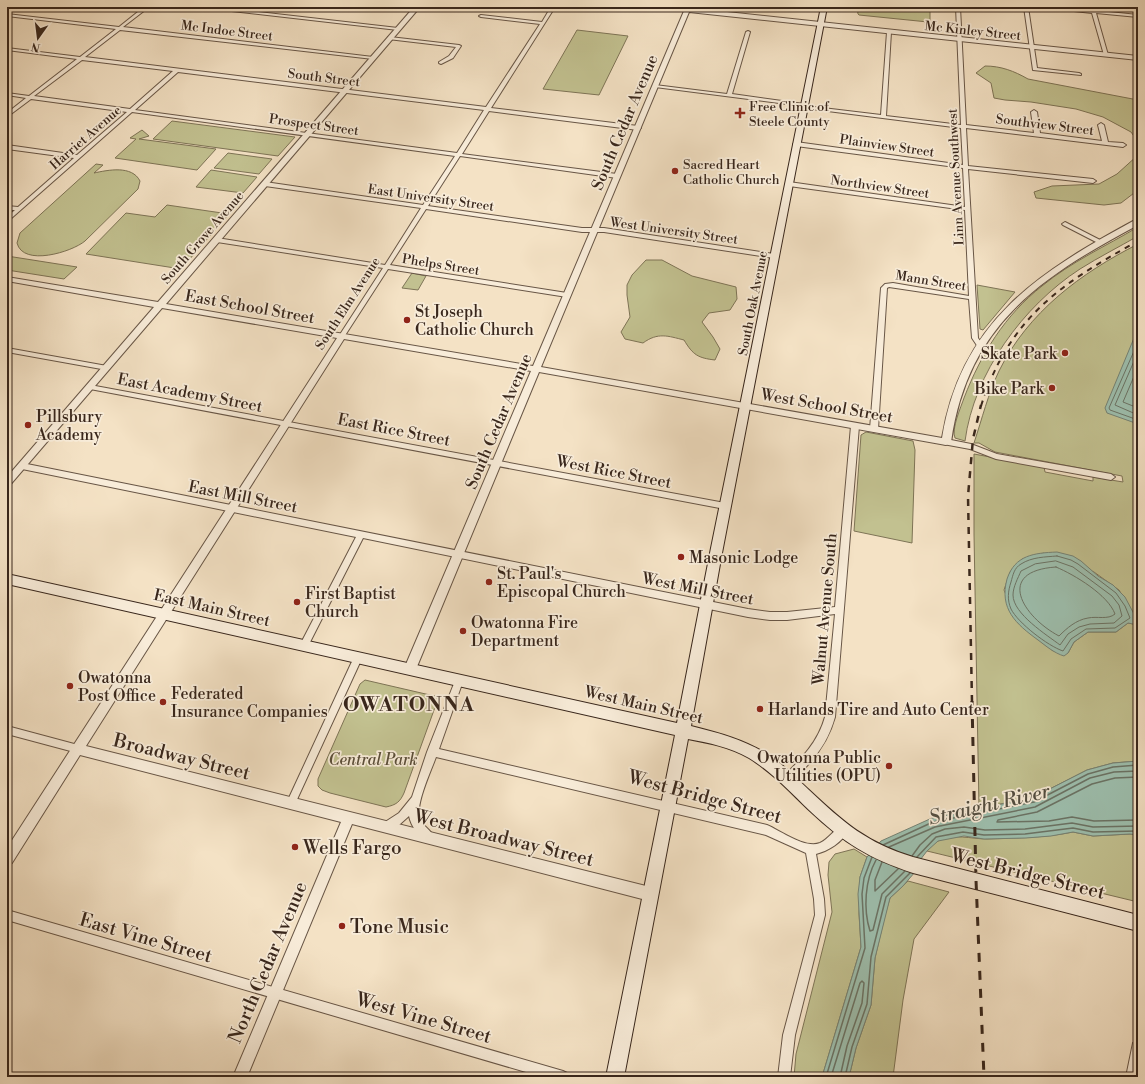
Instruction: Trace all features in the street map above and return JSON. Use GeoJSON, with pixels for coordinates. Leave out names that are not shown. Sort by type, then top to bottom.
{"type":"FeatureCollection","features":[{"type":"Feature","properties":{"kind":"main road","name":"South Oak Avenue"},"geometry":{"type":"LineString","coordinates":[[615,1077],[725,506],[824,7]]}},
{"type":"Feature","properties":{"kind":"main road","name":"East Main Street"},"geometry":{"type":"LineString","coordinates":[[7,579],[410,670]]}},
{"type":"Feature","properties":{"kind":"main road","name":"West Main Street"},"geometry":{"type":"LineString","coordinates":[[410,670],[682,730],[738,745],[767,762],[843,830]]}},
{"type":"Feature","properties":{"kind":"main road","name":"West Bridge Street"},"geometry":{"type":"LineString","coordinates":[[843,830],[859,842],[889,857],[1138,922]]}},
{"type":"Feature","properties":{"kind":"street"},"geometry":{"type":"LineString","coordinates":[[7,115],[147,7]]}},
{"type":"Feature","properties":{"kind":"street"},"geometry":{"type":"LineString","coordinates":[[205,7],[398,29]]}},
{"type":"Feature","properties":{"kind":"street","name":"South Grove Avenue"},"geometry":{"type":"LineString","coordinates":[[7,483],[417,7]]}},
{"type":"Feature","properties":{"kind":"street","name":"South Elm Avenue"},"geometry":{"type":"LineString","coordinates":[[7,859],[553,7]]}},
{"type":"Feature","properties":{"kind":"street","name":"Mc Kinley Street"},"geometry":{"type":"LineString","coordinates":[[661,7],[688,8],[960,40],[1138,58]]}},
{"type":"Feature","properties":{"kind":"street","name":"Linn Avenue Southwest"},"geometry":{"type":"LineString","coordinates":[[958,7],[972,298],[975,338],[980,345]]}},
{"type":"Feature","properties":{"kind":"street"},"geometry":{"type":"LineString","coordinates":[[1026,7],[1035,69],[1079,74]]}},
{"type":"Feature","properties":{"kind":"street"},"geometry":{"type":"LineString","coordinates":[[1046,7],[1138,16]]}},
{"type":"Feature","properties":{"kind":"street","name":"South Cedar Avenue"},"geometry":{"type":"LineString","coordinates":[[410,670],[688,8]]}},
{"type":"Feature","properties":{"kind":"street"},"geometry":{"type":"LineString","coordinates":[[1094,12],[1106,55]]}},
{"type":"Feature","properties":{"kind":"street","name":"Mc Indoe Street"},"geometry":{"type":"LineString","coordinates":[[7,15],[373,58]]}},
{"type":"Feature","properties":{"kind":"street"},"geometry":{"type":"LineString","coordinates":[[481,16],[543,23]]}},
{"type":"Feature","properties":{"kind":"street"},"geometry":{"type":"LineString","coordinates":[[729,96],[748,32]]}},
{"type":"Feature","properties":{"kind":"street"},"geometry":{"type":"LineString","coordinates":[[883,117],[889,32]]}},
{"type":"Feature","properties":{"kind":"street"},"geometry":{"type":"LineString","coordinates":[[390,38],[459,46],[451,57],[441,63]]}},
{"type":"Feature","properties":{"kind":"street","name":"South Street"},"geometry":{"type":"LineString","coordinates":[[7,49],[638,128]]}},
{"type":"Feature","properties":{"kind":"street","name":"Harriet Avenue"},"geometry":{"type":"LineString","coordinates":[[7,220],[177,70]]}},
{"type":"Feature","properties":{"kind":"street","name":"Southview Street"},"geometry":{"type":"LineString","coordinates":[[655,86],[883,117],[1123,144]]}},
{"type":"Feature","properties":{"kind":"street","name":"Prospect Street"},"geometry":{"type":"LineString","coordinates":[[7,94],[617,176]]}},
{"type":"Feature","properties":{"kind":"street"},"geometry":{"type":"LineString","coordinates":[[1034,112],[1037,134]]}},
{"type":"Feature","properties":{"kind":"street"},"geometry":{"type":"LineString","coordinates":[[1101,125],[1105,142]]}},
{"type":"Feature","properties":{"kind":"street","name":"Plainview Street"},"geometry":{"type":"LineString","coordinates":[[796,144],[966,167],[1093,181]]}},
{"type":"Feature","properties":{"kind":"street"},"geometry":{"type":"LineString","coordinates":[[7,147],[78,157]]}},
{"type":"Feature","properties":{"kind":"street","name":"East University Street"},"geometry":{"type":"LineString","coordinates":[[265,184],[594,230]]}},
{"type":"Feature","properties":{"kind":"street","name":"Northview Street"},"geometry":{"type":"LineString","coordinates":[[789,184],[968,209]]}},
{"type":"Feature","properties":{"kind":"street"},"geometry":{"type":"LineString","coordinates":[[7,208],[19,209]]}},
{"type":"Feature","properties":{"kind":"street"},"geometry":{"type":"LineString","coordinates":[[946,442],[948,427],[956,398],[980,345],[1011,305],[1031,287],[1059,266],[1138,222]]}},
{"type":"Feature","properties":{"kind":"street"},"geometry":{"type":"LineString","coordinates":[[1065,224],[1100,242]]}},
{"type":"Feature","properties":{"kind":"street","name":"West University Street"},"geometry":{"type":"LineString","coordinates":[[594,230],[604,230],[774,256]]}},
{"type":"Feature","properties":{"kind":"street","name":"Phelps Street"},"geometry":{"type":"LineString","coordinates":[[217,240],[567,295]]}},
{"type":"Feature","properties":{"kind":"street","name":"East School Street"},"geometry":{"type":"LineString","coordinates":[[7,279],[536,368]]}},
{"type":"Feature","properties":{"kind":"street","name":"Mann Street"},"geometry":{"type":"LineString","coordinates":[[874,429],[884,288],[887,285],[892,285],[972,298]]}},
{"type":"Feature","properties":{"kind":"street","name":"East Academy Street"},"geometry":{"type":"LineString","coordinates":[[7,350],[107,368]]}},
{"type":"Feature","properties":{"kind":"street","name":"West School Street"},"geometry":{"type":"LineString","coordinates":[[536,368],[946,442],[971,447],[996,456],[1111,477]]}},
{"type":"Feature","properties":{"kind":"street","name":"East Academy Street"},"geometry":{"type":"LineString","coordinates":[[90,387],[285,424]]}},
{"type":"Feature","properties":{"kind":"street","name":"East Rice Street"},"geometry":{"type":"LineString","coordinates":[[285,424],[497,463]]}},
{"type":"Feature","properties":{"kind":"street","name":"Walnut Avenue South"},"geometry":{"type":"LineString","coordinates":[[787,779],[815,751],[822,741],[827,729],[855,426]]}},
{"type":"Feature","properties":{"kind":"street","name":"West Rice Street"},"geometry":{"type":"LineString","coordinates":[[497,463],[725,506]]}},
{"type":"Feature","properties":{"kind":"street","name":"East Mill Street"},"geometry":{"type":"LineString","coordinates":[[22,466],[458,554]]}},
{"type":"Feature","properties":{"kind":"street"},"geometry":{"type":"LineString","coordinates":[[304,645],[361,534]]}},
{"type":"Feature","properties":{"kind":"street","name":"West Mill Street"},"geometry":{"type":"LineString","coordinates":[[458,554],[748,614],[787,616],[839,610]]}},
{"type":"Feature","properties":{"kind":"street"},"geometry":{"type":"LineString","coordinates":[[290,803],[358,658]]}},
{"type":"Feature","properties":{"kind":"street"},"geometry":{"type":"LineString","coordinates":[[430,838],[417,824],[413,815],[417,796],[432,752],[459,681]]}},
{"type":"Feature","properties":{"kind":"street","name":"Broadway Street"},"geometry":{"type":"LineString","coordinates":[[7,730],[349,817]]}},
{"type":"Feature","properties":{"kind":"street","name":"West Bridge Street"},"geometry":{"type":"LineString","coordinates":[[432,752],[767,830],[810,850]]}},
{"type":"Feature","properties":{"kind":"street"},"geometry":{"type":"LineString","coordinates":[[386,827],[396,822],[404,815],[417,796]]}},
{"type":"Feature","properties":{"kind":"street","name":"West Broadway Street"},"geometry":{"type":"LineString","coordinates":[[349,817],[650,894]]}},
{"type":"Feature","properties":{"kind":"street","name":"North Cedar Avenue"},"geometry":{"type":"LineString","coordinates":[[240,1077],[349,817]]}},
{"type":"Feature","properties":{"kind":"street"},"geometry":{"type":"LineString","coordinates":[[784,1077],[789,1035],[820,915],[819,899],[810,850],[823,847],[835,839],[843,830]]}},
{"type":"Feature","properties":{"kind":"street","name":"East Vine Street"},"geometry":{"type":"LineString","coordinates":[[7,915],[275,992]]}},
{"type":"Feature","properties":{"kind":"street","name":"West Vine Street"},"geometry":{"type":"LineString","coordinates":[[275,992],[563,1077]]}},
{"type":"Feature","properties":{"kind":"street"},"geometry":{"type":"LineString","coordinates":[[1134,1077],[1138,1048]]}},
{"type":"Feature","properties":{"kind":"green space"},"geometry":{"type":"Polygon","coordinates":[[[857,7],[907,7],[928,9],[930,11],[930,21],[859,15],[857,7]]]}},
{"type":"Feature","properties":{"kind":"green space"},"geometry":{"type":"Polygon","coordinates":[[[577,30],[628,36],[599,95],[543,89],[577,30]]]}},
{"type":"Feature","properties":{"kind":"green space"},"geometry":{"type":"Polygon","coordinates":[[[985,66],[1007,70],[1028,79],[1138,100],[1138,142],[1131,132],[1103,117],[1076,109],[994,98],[991,83],[976,73],[985,66]]]}},
{"type":"Feature","properties":{"kind":"green space"},"geometry":{"type":"Polygon","coordinates":[[[172,121],[295,137],[278,156],[153,139],[172,121]]]}},
{"type":"Feature","properties":{"kind":"green space"},"geometry":{"type":"Polygon","coordinates":[[[142,130],[149,136],[139,139],[216,149],[197,170],[115,158],[136,139],[130,138],[142,130]]]}},
{"type":"Feature","properties":{"kind":"green space"},"geometry":{"type":"Polygon","coordinates":[[[228,153],[272,159],[259,174],[214,168],[228,153]]]}},
{"type":"Feature","properties":{"kind":"green space"},"geometry":{"type":"Polygon","coordinates":[[[1138,155],[1138,190],[1121,203],[1104,205],[1036,198],[1034,192],[1052,186],[1099,184],[1117,174],[1138,155]]]}},
{"type":"Feature","properties":{"kind":"green space"},"geometry":{"type":"Polygon","coordinates":[[[96,164],[103,165],[94,173],[119,170],[131,173],[140,181],[138,189],[85,241],[79,245],[59,253],[38,256],[28,254],[21,250],[17,243],[20,233],[96,164]]]}},
{"type":"Feature","properties":{"kind":"green space"},"geometry":{"type":"Polygon","coordinates":[[[211,170],[257,177],[243,193],[196,187],[211,170]]]}},
{"type":"Feature","properties":{"kind":"green space"},"geometry":{"type":"Polygon","coordinates":[[[167,205],[229,214],[181,269],[86,254],[126,213],[155,217],[167,205]]]}},
{"type":"Feature","properties":{"kind":"green space"},"geometry":{"type":"Polygon","coordinates":[[[1138,227],[1138,236],[1080,269],[1059,284],[1039,302],[1021,322],[1004,343],[990,366],[970,416],[965,441],[955,438],[954,429],[957,418],[978,366],[996,336],[1017,310],[1029,297],[1053,277],[1138,227]]]}},
{"type":"Feature","properties":{"kind":"green space"},"geometry":{"type":"Polygon","coordinates":[[[1138,244],[1138,617],[1134,614],[1119,590],[1094,572],[1044,553],[1022,559],[1010,572],[1004,590],[1018,623],[1053,651],[1068,653],[1074,642],[1088,632],[1116,632],[1128,623],[1138,625],[1138,761],[1113,763],[1087,770],[1032,798],[979,808],[974,454],[1044,467],[1045,472],[1093,481],[1093,477],[1123,482],[1122,476],[995,452],[979,443],[974,443],[988,398],[999,371],[1025,330],[1058,296],[1077,281],[1117,255],[1138,244]]]}},
{"type":"Feature","properties":{"kind":"green space"},"geometry":{"type":"Polygon","coordinates":[[[7,256],[77,267],[64,279],[7,270],[7,256]]]}},
{"type":"Feature","properties":{"kind":"green space"},"geometry":{"type":"Polygon","coordinates":[[[646,260],[662,260],[692,276],[736,287],[737,299],[730,310],[709,313],[702,322],[720,349],[715,360],[696,355],[684,340],[673,337],[653,337],[643,343],[625,339],[621,332],[630,317],[627,285],[632,275],[646,260]]]}},
{"type":"Feature","properties":{"kind":"green space"},"geometry":{"type":"Polygon","coordinates":[[[412,273],[426,276],[418,290],[402,288],[412,273]]]}},
{"type":"Feature","properties":{"kind":"green space"},"geometry":{"type":"Polygon","coordinates":[[[977,285],[1015,292],[983,330],[980,329],[977,285]]]}},
{"type":"Feature","properties":{"kind":"green space"},"geometry":{"type":"Polygon","coordinates":[[[866,432],[913,441],[915,450],[912,543],[854,531],[861,435],[866,432]]]}},
{"type":"Feature","properties":{"kind":"green space","name":"Central Park"},"geometry":{"type":"Polygon","coordinates":[[[365,680],[435,696],[438,699],[404,793],[397,803],[386,807],[330,793],[322,790],[318,786],[318,779],[360,684],[365,680]]]}},
{"type":"Feature","properties":{"kind":"green space"},"geometry":{"type":"Polygon","coordinates":[[[1073,832],[1093,836],[1138,835],[1138,902],[927,851],[937,842],[950,837],[987,839],[1019,838],[1073,832]]]}},
{"type":"Feature","properties":{"kind":"green space"},"geometry":{"type":"Polygon","coordinates":[[[854,849],[867,857],[860,877],[859,914],[861,947],[822,1077],[794,1077],[796,1054],[832,912],[828,875],[829,862],[835,854],[854,849]]]}},
{"type":"Feature","properties":{"kind":"green space"},"geometry":{"type":"Polygon","coordinates":[[[908,881],[949,892],[914,939],[903,1000],[893,1077],[849,1077],[856,1048],[871,1005],[875,958],[890,898],[908,881]]]}},
{"type":"Feature","properties":{"kind":"water"},"geometry":{"type":"Polygon","coordinates":[[[1134,338],[1138,338],[1138,424],[1107,413],[1105,408],[1134,338]]]}},
{"type":"Feature","properties":{"kind":"water"},"geometry":{"type":"Polygon","coordinates":[[[1057,552],[1073,556],[1098,576],[1113,585],[1125,597],[1134,614],[1138,617],[1138,625],[1128,623],[1116,632],[1088,632],[1074,642],[1068,653],[1064,656],[1050,649],[1016,622],[1007,607],[1005,599],[1007,579],[1011,571],[1020,560],[1026,557],[1041,553],[1057,552]]]}},
{"type":"Feature","properties":{"kind":"water"},"geometry":{"type":"Polygon","coordinates":[[[1138,761],[1138,835],[1093,836],[1073,832],[1026,838],[984,839],[964,836],[938,841],[927,851],[917,864],[915,872],[890,898],[875,958],[871,1005],[856,1048],[849,1077],[822,1077],[861,947],[858,894],[860,877],[867,857],[881,841],[932,818],[1032,798],[1087,770],[1113,763],[1138,761]]]}},
{"type":"Feature","properties":{"kind":"railway"},"geometry":{"type":"LineString","coordinates":[[981,406],[993,375],[1006,349],[1022,326],[1061,289],[1084,273],[1138,241]]}},
{"type":"Feature","properties":{"kind":"railway"},"geometry":{"type":"LineString","coordinates":[[972,702],[968,496],[973,439],[981,405]]}},
{"type":"Feature","properties":{"kind":"railway"},"geometry":{"type":"LineString","coordinates":[[972,701],[976,880],[984,1077]]}},
{"type":"Feature","properties":{"kind":"place","name":"Free Clinic of Steele County"},"geometry":{"type":"Point","coordinates":[740,113]}},
{"type":"Feature","properties":{"kind":"place","name":"Sacred Heart Catholic Church"},"geometry":{"type":"Point","coordinates":[675,171]}},
{"type":"Feature","properties":{"kind":"place","name":"St Joseph Catholic Church"},"geometry":{"type":"Point","coordinates":[407,320]}},
{"type":"Feature","properties":{"kind":"place","name":"Skate Park"},"geometry":{"type":"Point","coordinates":[1065,353]}},
{"type":"Feature","properties":{"kind":"place","name":"Bike Park"},"geometry":{"type":"Point","coordinates":[1052,388]}},
{"type":"Feature","properties":{"kind":"place","name":"Pillsbury Academy"},"geometry":{"type":"Point","coordinates":[28,425]}},
{"type":"Feature","properties":{"kind":"place","name":"Masonic Lodge"},"geometry":{"type":"Point","coordinates":[681,557]}},
{"type":"Feature","properties":{"kind":"place","name":"St. Paul's Episcopal Church"},"geometry":{"type":"Point","coordinates":[489,582]}},
{"type":"Feature","properties":{"kind":"place","name":"First Baptist Church"},"geometry":{"type":"Point","coordinates":[297,602]}},
{"type":"Feature","properties":{"kind":"place","name":"Owatonna Fire Department"},"geometry":{"type":"Point","coordinates":[463,631]}},
{"type":"Feature","properties":{"kind":"place","name":"Owatonna Post Office"},"geometry":{"type":"Point","coordinates":[70,686]}},
{"type":"Feature","properties":{"kind":"place","name":"Federated Insurance Companies"},"geometry":{"type":"Point","coordinates":[163,702]}},
{"type":"Feature","properties":{"kind":"place","name":"Harlands Tire and Auto Center"},"geometry":{"type":"Point","coordinates":[760,709]}},
{"type":"Feature","properties":{"kind":"place","name":"Owatonna Public Utilities (OPU)"},"geometry":{"type":"Point","coordinates":[889,766]}},
{"type":"Feature","properties":{"kind":"place","name":"Wells Fargo"},"geometry":{"type":"Point","coordinates":[295,847]}},
{"type":"Feature","properties":{"kind":"place","name":"Tone Music"},"geometry":{"type":"Point","coordinates":[342,926]}},
{"type":"Feature","properties":{"kind":"district","name":"OWATONNA"},"geometry":{"type":"Point","coordinates":[409,704]}},
{"type":"Feature","properties":{"kind":"water label","name":"Straight River"},"geometry":{"type":"Point","coordinates":[989,804]}}]}
